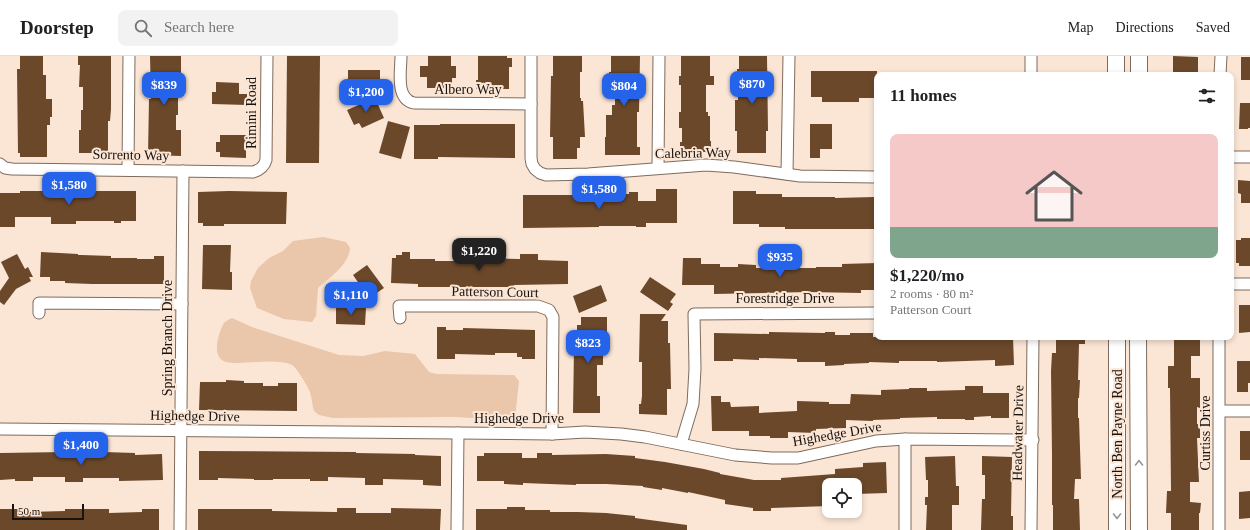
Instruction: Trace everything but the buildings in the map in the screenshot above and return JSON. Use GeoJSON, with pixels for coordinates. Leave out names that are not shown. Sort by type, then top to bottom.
{"type":"FeatureCollection","features":[{"type":"Feature","properties":{"kind":"street"},"geometry":{"type":"LineString","coordinates":[[128,170],[129,56]]}},
{"type":"Feature","properties":{"kind":"street","name":"Rimini Road"},"geometry":{"type":"LineString","coordinates":[[262,168],[266,160],[267,56]]}},
{"type":"Feature","properties":{"kind":"street","name":"Albero Way"},"geometry":{"type":"LineString","coordinates":[[401,56],[401,91],[406,100],[414,103],[531,104]]}},
{"type":"Feature","properties":{"kind":"street"},"geometry":{"type":"LineString","coordinates":[[531,56],[531,104]]}},
{"type":"Feature","properties":{"kind":"street"},"geometry":{"type":"LineString","coordinates":[[658,168],[659,56]]}},
{"type":"Feature","properties":{"kind":"street"},"geometry":{"type":"LineString","coordinates":[[787,174],[789,56]]}},
{"type":"Feature","properties":{"kind":"street"},"geometry":{"type":"LineString","coordinates":[[1031,56],[1031,72]]}},
{"type":"Feature","properties":{"kind":"street"},"geometry":{"type":"LineString","coordinates":[[1116,56],[1116,72]]}},
{"type":"Feature","properties":{"kind":"street"},"geometry":{"type":"LineString","coordinates":[[1139,56],[1139,72]]}},
{"type":"Feature","properties":{"kind":"street"},"geometry":{"type":"LineString","coordinates":[[1220,72],[1221,56]]}},
{"type":"Feature","properties":{"kind":"street","name":"Calebria Way"},"geometry":{"type":"LineString","coordinates":[[531,104],[531,158],[535,170],[540,173],[574,175],[658,168],[719,166],[808,176],[874,177]]}},
{"type":"Feature","properties":{"kind":"street"},"geometry":{"type":"LineString","coordinates":[[1234,157],[1250,157]]}},
{"type":"Feature","properties":{"kind":"street","name":"Sorrento Way"},"geometry":{"type":"LineString","coordinates":[[0,165],[12,169],[253,172],[262,168]]}},
{"type":"Feature","properties":{"kind":"street","name":"Spring Branch Drive"},"geometry":{"type":"LineString","coordinates":[[180,530],[183,171]]}},
{"type":"Feature","properties":{"kind":"street"},"geometry":{"type":"LineString","coordinates":[[1234,284],[1250,284]]}},
{"type":"Feature","properties":{"kind":"street"},"geometry":{"type":"LineString","coordinates":[[39,313],[39,303],[182,304]]}},
{"type":"Feature","properties":{"kind":"street","name":"Patterson Court"},"geometry":{"type":"LineString","coordinates":[[400,318],[399,306],[538,306],[549,310],[552,317],[552,434]]}},
{"type":"Feature","properties":{"kind":"street","name":"Forestridge Drive"},"geometry":{"type":"LineString","coordinates":[[681,444],[693,404],[695,369],[694,314],[874,313]]}},
{"type":"Feature","properties":{"kind":"street","name":"Headwater Drive"},"geometry":{"type":"LineString","coordinates":[[1032,530],[1033,340]]}},
{"type":"Feature","properties":{"kind":"street","name":"North Ben Payne Road"},"geometry":{"type":"LineString","coordinates":[[1117,340],[1117,530]]}},
{"type":"Feature","properties":{"kind":"street","name":"North Ben Payne Road"},"geometry":{"type":"LineString","coordinates":[[1138,340],[1139,530]]}},
{"type":"Feature","properties":{"kind":"street","name":"Curtiss Drive"},"geometry":{"type":"LineString","coordinates":[[1219,530],[1220,340]]}},
{"type":"Feature","properties":{"kind":"street"},"geometry":{"type":"LineString","coordinates":[[1220,410],[1250,411]]}},
{"type":"Feature","properties":{"kind":"street","name":"Highedge Drive"},"geometry":{"type":"LineString","coordinates":[[0,429],[552,434],[585,432],[621,434],[735,455],[772,458],[798,458],[876,441],[905,439],[1033,440]]}},
{"type":"Feature","properties":{"kind":"street"},"geometry":{"type":"LineString","coordinates":[[457,530],[458,433]]}},
{"type":"Feature","properties":{"kind":"street"},"geometry":{"type":"LineString","coordinates":[[905,439],[905,530]]}},
{"type":"Feature","properties":{"kind":"shaded area"},"geometry":{"type":"Polygon","coordinates":[[[323,237],[346,242],[350,248],[349,254],[343,265],[318,288],[316,316],[312,322],[284,319],[257,308],[250,288],[251,281],[258,268],[269,258],[283,251],[293,241],[323,237]]]}},
{"type":"Feature","properties":{"kind":"shaded area"},"geometry":{"type":"Polygon","coordinates":[[[232,318],[252,327],[339,355],[363,356],[385,351],[415,354],[429,372],[437,374],[514,375],[519,381],[515,418],[509,420],[455,417],[333,418],[319,415],[314,411],[308,388],[294,366],[275,362],[235,363],[227,362],[219,357],[217,353],[217,342],[220,332],[224,323],[232,318]]]}}]}
